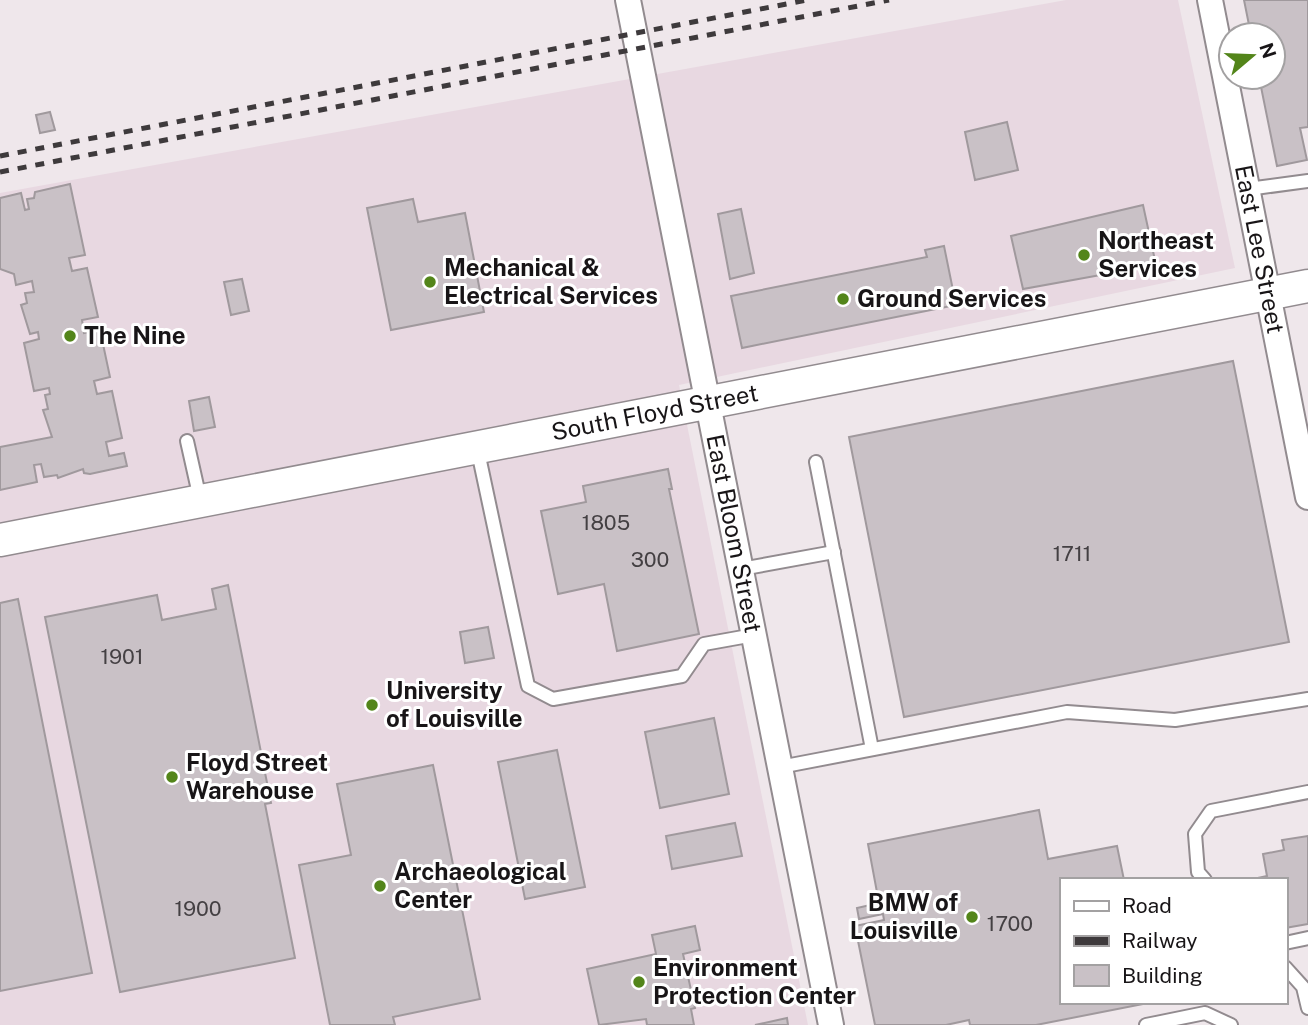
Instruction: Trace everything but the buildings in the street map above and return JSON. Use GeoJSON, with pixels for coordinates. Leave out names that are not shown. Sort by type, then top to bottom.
{"type":"FeatureCollection","features":[{"type":"Feature","properties":{"kind":"street","name":"East Bloom Street"},"geometry":{"type":"LineString","coordinates":[[628,0],[831,1025]]}},
{"type":"Feature","properties":{"kind":"street","name":"East Lee Street"},"geometry":{"type":"LineString","coordinates":[[1210,0],[1305,466],[1308,497]]}},
{"type":"Feature","properties":{"kind":"street","name":"South Floyd Street"},"geometry":{"type":"LineString","coordinates":[[0,540],[200,499],[708,404],[1308,286]]}},
{"type":"Feature","properties":{"kind":"lane"},"geometry":{"type":"LineString","coordinates":[[1248,189],[1308,181]]}},
{"type":"Feature","properties":{"kind":"lane"},"geometry":{"type":"LineString","coordinates":[[187,441],[200,499]]}},
{"type":"Feature","properties":{"kind":"lane"},"geometry":{"type":"LineString","coordinates":[[477,447],[528,686],[553,699],[682,676],[704,644],[754,635]]}},
{"type":"Feature","properties":{"kind":"lane"},"geometry":{"type":"LineString","coordinates":[[816,462],[872,749]]}},
{"type":"Feature","properties":{"kind":"lane"},"geometry":{"type":"LineString","coordinates":[[741,569],[834,552]]}},
{"type":"Feature","properties":{"kind":"lane"},"geometry":{"type":"LineString","coordinates":[[780,766],[1067,712],[1175,720],[1308,699]]}},
{"type":"Feature","properties":{"kind":"lane"},"geometry":{"type":"LineString","coordinates":[[1203,878],[1198,873],[1195,834],[1212,811],[1308,792]]}},
{"type":"Feature","properties":{"kind":"lane"},"geometry":{"type":"LineString","coordinates":[[1287,943],[1308,938]]}},
{"type":"Feature","properties":{"kind":"lane"},"geometry":{"type":"LineString","coordinates":[[1287,969],[1303,987],[1308,1008]]}},
{"type":"Feature","properties":{"kind":"lane"},"geometry":{"type":"LineString","coordinates":[[1146,1025],[1205,1013],[1230,1024]]}},
{"type":"Feature","properties":{"kind":"shaded area","name":"University of Louisville"},"geometry":{"type":"Polygon","coordinates":[[[1066,0],[1178,0],[1235,268],[679,385],[808,1025],[0,1025],[0,193],[1066,0]]]}},
{"type":"Feature","properties":{"kind":"railway"},"geometry":{"type":"LineString","coordinates":[[0,156],[807,0]]}},
{"type":"Feature","properties":{"kind":"railway"},"geometry":{"type":"LineString","coordinates":[[0,172],[889,0]]}},
{"type":"Feature","properties":{"kind":"place","name":"Northeast Services"},"geometry":{"type":"Point","coordinates":[1084,255]}},
{"type":"Feature","properties":{"kind":"place","name":"Mechanical & Electrical Services"},"geometry":{"type":"Point","coordinates":[430,282]}},
{"type":"Feature","properties":{"kind":"place","name":"Ground Services"},"geometry":{"type":"Point","coordinates":[843,299]}},
{"type":"Feature","properties":{"kind":"place","name":"The Nine"},"geometry":{"type":"Point","coordinates":[70,336]}},
{"type":"Feature","properties":{"kind":"place","name":"University of Louisville"},"geometry":{"type":"Point","coordinates":[372,705]}},
{"type":"Feature","properties":{"kind":"place","name":"Floyd Street Warehouse"},"geometry":{"type":"Point","coordinates":[172,777]}},
{"type":"Feature","properties":{"kind":"place","name":"Archaeological Center"},"geometry":{"type":"Point","coordinates":[380,886]}},
{"type":"Feature","properties":{"kind":"place","name":"BMW of Louisville"},"geometry":{"type":"Point","coordinates":[972,917]}},
{"type":"Feature","properties":{"kind":"place","name":"Environment Protection Center"},"geometry":{"type":"Point","coordinates":[639,982]}}]}
